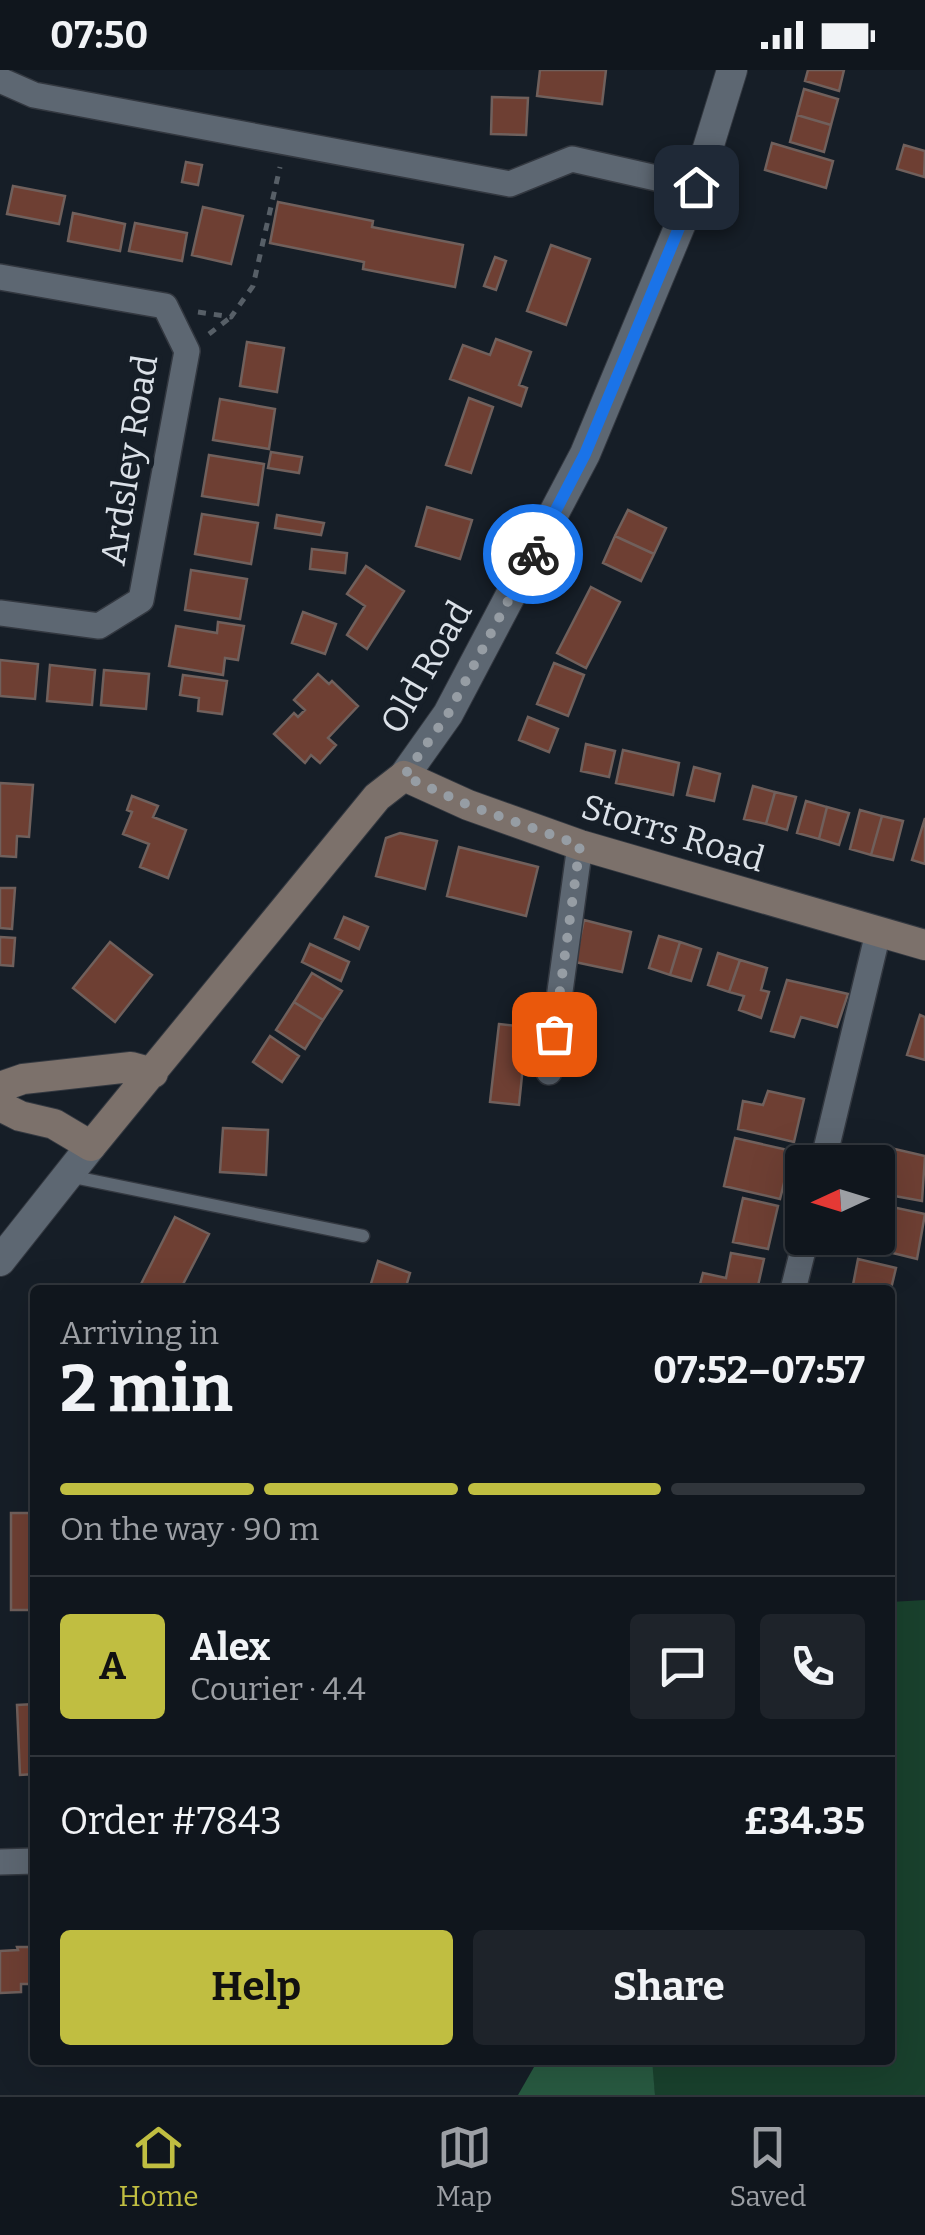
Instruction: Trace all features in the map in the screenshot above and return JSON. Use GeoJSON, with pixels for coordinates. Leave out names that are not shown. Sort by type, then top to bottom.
{"type":"FeatureCollection","features":[{"type":"Feature","properties":{"kind":"main road","name":"Storrs Road"},"geometry":{"type":"LineString","coordinates":[[404,776],[468,805],[580,845],[925,945]]}},
{"type":"Feature","properties":{"kind":"main road","name":"Old Road"},"geometry":{"type":"LineString","coordinates":[[91,1146],[377,796],[404,776]]}},
{"type":"Feature","properties":{"kind":"main road"},"geometry":{"type":"LineString","coordinates":[[0,1087],[23,1080],[132,1067],[153,1074]]}},
{"type":"Feature","properties":{"kind":"main road"},"geometry":{"type":"LineString","coordinates":[[0,1106],[20,1116],[54,1124],[91,1146]]}},
{"type":"Feature","properties":{"kind":"street","name":"Old Road"},"geometry":{"type":"LineString","coordinates":[[404,776],[448,714],[585,454],[696,187],[732,70]]}},
{"type":"Feature","properties":{"kind":"street"},"geometry":{"type":"LineString","coordinates":[[0,80],[34,95],[510,184],[572,158],[696,187]]}},
{"type":"Feature","properties":{"kind":"street"},"geometry":{"type":"LineString","coordinates":[[0,276],[165,306]]}},
{"type":"Feature","properties":{"kind":"street","name":"Ardsley Road"},"geometry":{"type":"LineString","coordinates":[[0,613],[98,626],[141,600],[187,351],[165,306]]}},
{"type":"Feature","properties":{"kind":"street"},"geometry":{"type":"LineString","coordinates":[[550,1072],[580,845]]}},
{"type":"Feature","properties":{"kind":"street"},"geometry":{"type":"LineString","coordinates":[[828,1145],[878,933]]}},
{"type":"Feature","properties":{"kind":"street","name":"Old Road"},"geometry":{"type":"LineString","coordinates":[[0,1261],[91,1146]]}},
{"type":"Feature","properties":{"kind":"street"},"geometry":{"type":"LineString","coordinates":[[794,1285],[802,1255]]}},
{"type":"Feature","properties":{"kind":"street"},"geometry":{"type":"LineString","coordinates":[[0,1862],[30,1860]]}},
{"type":"Feature","properties":{"kind":"lane"},"geometry":{"type":"LineString","coordinates":[[66,1175],[363,1236]]}},
{"type":"Feature","properties":{"kind":"path"},"geometry":{"type":"LineString","coordinates":[[165,306],[230,317],[253,286],[286,142]]}},
{"type":"Feature","properties":{"kind":"green space"},"geometry":{"type":"Polygon","coordinates":[[[925,1600],[925,2095],[655,2095],[652,2065],[895,2065],[895,1602],[925,1600]]]}},
{"type":"Feature","properties":{"kind":"green space"},"geometry":{"type":"Polygon","coordinates":[[[535,2065],[652,2065],[655,2095],[518,2095],[535,2065]]]}},
{"type":"Feature","properties":{"kind":"building"},"geometry":{"type":"Polygon","coordinates":[[[540,70],[606,70],[602,104],[537,96],[540,70]]]}},
{"type":"Feature","properties":{"kind":"building"},"geometry":{"type":"Polygon","coordinates":[[[808,70],[844,70],[839,91],[805,81],[808,70]]]}},
{"type":"Feature","properties":{"kind":"building"},"geometry":{"type":"Polygon","coordinates":[[[804,89],[838,99],[831,125],[797,115],[804,89]]]}},
{"type":"Feature","properties":{"kind":"building"},"geometry":{"type":"Polygon","coordinates":[[[492,97],[528,98],[526,135],[491,134],[492,97]]]}},
{"type":"Feature","properties":{"kind":"building"},"geometry":{"type":"Polygon","coordinates":[[[797,115],[831,125],[824,152],[790,142],[797,115]]]}},
{"type":"Feature","properties":{"kind":"building"},"geometry":{"type":"Polygon","coordinates":[[[772,143],[833,161],[826,188],[765,170],[772,143]]]}},
{"type":"Feature","properties":{"kind":"building"},"geometry":{"type":"Polygon","coordinates":[[[904,145],[925,151],[924,177],[897,169],[904,145]]]}},
{"type":"Feature","properties":{"kind":"building"},"geometry":{"type":"Polygon","coordinates":[[[186,162],[202,165],[198,185],[182,182],[186,162]]]}},
{"type":"Feature","properties":{"kind":"building"},"geometry":{"type":"Polygon","coordinates":[[[13,186],[65,196],[59,224],[7,214],[13,186]]]}},
{"type":"Feature","properties":{"kind":"building"},"geometry":{"type":"Polygon","coordinates":[[[278,202],[373,221],[372,227],[463,245],[455,287],[363,269],[364,262],[270,243],[278,202]]]}},
{"type":"Feature","properties":{"kind":"building"},"geometry":{"type":"Polygon","coordinates":[[[203,207],[243,216],[231,264],[192,255],[203,207]]]}},
{"type":"Feature","properties":{"kind":"building"},"geometry":{"type":"Polygon","coordinates":[[[73,213],[125,224],[120,251],[68,241],[73,213]]]}},
{"type":"Feature","properties":{"kind":"building"},"geometry":{"type":"Polygon","coordinates":[[[135,223],[187,233],[182,261],[129,251],[135,223]]]}},
{"type":"Feature","properties":{"kind":"building"},"geometry":{"type":"Polygon","coordinates":[[[551,245],[590,259],[566,325],[527,311],[551,245]]]}},
{"type":"Feature","properties":{"kind":"building"},"geometry":{"type":"Polygon","coordinates":[[[495,257],[506,261],[496,290],[484,286],[495,257]]]}},
{"type":"Feature","properties":{"kind":"building"},"geometry":{"type":"Polygon","coordinates":[[[496,339],[531,352],[519,385],[527,388],[521,406],[450,379],[463,345],[490,355],[496,339]]]}},
{"type":"Feature","properties":{"kind":"building"},"geometry":{"type":"Polygon","coordinates":[[[247,342],[284,348],[277,392],[240,386],[247,342]]]}},
{"type":"Feature","properties":{"kind":"building"},"geometry":{"type":"Polygon","coordinates":[[[469,398],[493,407],[471,473],[446,465],[469,398]]]}},
{"type":"Feature","properties":{"kind":"building"},"geometry":{"type":"Polygon","coordinates":[[[220,399],[275,409],[269,449],[213,440],[220,399]]]}},
{"type":"Feature","properties":{"kind":"building"},"geometry":{"type":"Polygon","coordinates":[[[271,452],[302,457],[299,473],[268,468],[271,452]]]}},
{"type":"Feature","properties":{"kind":"building"},"geometry":{"type":"Polygon","coordinates":[[[209,455],[264,464],[258,505],[202,496],[209,455]]]}},
{"type":"Feature","properties":{"kind":"building"},"geometry":{"type":"Polygon","coordinates":[[[427,507],[472,520],[460,559],[416,546],[427,507]]]}},
{"type":"Feature","properties":{"kind":"building"},"geometry":{"type":"Polygon","coordinates":[[[628,510],[666,528],[654,554],[615,536],[628,510]]]}},
{"type":"Feature","properties":{"kind":"building"},"geometry":{"type":"Polygon","coordinates":[[[202,514],[258,523],[251,564],[195,554],[202,514]]]}},
{"type":"Feature","properties":{"kind":"building"},"geometry":{"type":"Polygon","coordinates":[[[277,515],[324,523],[321,535],[275,528],[277,515]]]}},
{"type":"Feature","properties":{"kind":"building"},"geometry":{"type":"Polygon","coordinates":[[[615,536],[654,554],[641,581],[603,563],[615,536]]]}},
{"type":"Feature","properties":{"kind":"building"},"geometry":{"type":"Polygon","coordinates":[[[312,549],[347,553],[345,573],[310,569],[312,549]]]}},
{"type":"Feature","properties":{"kind":"building"},"geometry":{"type":"Polygon","coordinates":[[[366,566],[404,591],[367,649],[347,635],[365,606],[347,594],[366,566]]]}},
{"type":"Feature","properties":{"kind":"building"},"geometry":{"type":"Polygon","coordinates":[[[191,570],[247,579],[240,619],[185,610],[191,570]]]}},
{"type":"Feature","properties":{"kind":"building"},"geometry":{"type":"Polygon","coordinates":[[[591,587],[620,602],[586,668],[557,653],[591,587]]]}},
{"type":"Feature","properties":{"kind":"building"},"geometry":{"type":"Polygon","coordinates":[[[303,612],[336,624],[325,654],[292,643],[303,612]]]}},
{"type":"Feature","properties":{"kind":"building"},"geometry":{"type":"Polygon","coordinates":[[[218,622],[244,626],[238,660],[225,658],[223,675],[169,666],[176,626],[217,633],[218,622]]]}},
{"type":"Feature","properties":{"kind":"building"},"geometry":{"type":"Polygon","coordinates":[[[0,660],[38,664],[35,699],[0,696],[0,660]]]}},
{"type":"Feature","properties":{"kind":"building"},"geometry":{"type":"Polygon","coordinates":[[[554,663],[584,675],[568,716],[537,704],[554,663]]]}},
{"type":"Feature","properties":{"kind":"building"},"geometry":{"type":"Polygon","coordinates":[[[50,665],[95,670],[92,705],[47,701],[50,665]]]}},
{"type":"Feature","properties":{"kind":"building"},"geometry":{"type":"Polygon","coordinates":[[[104,670],[149,674],[146,709],[101,705],[104,670]]]}},
{"type":"Feature","properties":{"kind":"building"},"geometry":{"type":"Polygon","coordinates":[[[318,674],[329,684],[332,681],[358,706],[328,738],[336,745],[320,763],[311,755],[305,763],[274,734],[294,713],[298,717],[305,710],[294,700],[318,674]]]}},
{"type":"Feature","properties":{"kind":"building"},"geometry":{"type":"Polygon","coordinates":[[[183,675],[227,681],[222,714],[198,711],[199,698],[180,695],[183,675]]]}},
{"type":"Feature","properties":{"kind":"building"},"geometry":{"type":"Polygon","coordinates":[[[528,717],[558,729],[549,752],[519,740],[528,717]]]}},
{"type":"Feature","properties":{"kind":"building"},"geometry":{"type":"Polygon","coordinates":[[[586,744],[615,751],[609,777],[581,771],[586,744]]]}},
{"type":"Feature","properties":{"kind":"building"},"geometry":{"type":"Polygon","coordinates":[[[623,750],[679,763],[673,795],[616,783],[623,750]]]}},
{"type":"Feature","properties":{"kind":"building"},"geometry":{"type":"Polygon","coordinates":[[[694,767],[720,774],[714,801],[687,795],[694,767]]]}},
{"type":"Feature","properties":{"kind":"building"},"geometry":{"type":"Polygon","coordinates":[[[0,783],[33,785],[29,837],[17,836],[16,857],[0,856],[0,783]]]}},
{"type":"Feature","properties":{"kind":"building"},"geometry":{"type":"Polygon","coordinates":[[[753,786],[775,792],[766,824],[744,819],[753,786]]]}},
{"type":"Feature","properties":{"kind":"building"},"geometry":{"type":"Polygon","coordinates":[[[775,792],[796,797],[787,830],[766,824],[775,792]]]}},
{"type":"Feature","properties":{"kind":"building"},"geometry":{"type":"Polygon","coordinates":[[[132,796],[158,806],[153,817],[186,830],[168,878],[140,867],[149,844],[123,834],[132,812],[127,810],[132,796]]]}},
{"type":"Feature","properties":{"kind":"building"},"geometry":{"type":"Polygon","coordinates":[[[806,801],[827,807],[819,839],[797,833],[806,801]]]}},
{"type":"Feature","properties":{"kind":"building"},"geometry":{"type":"Polygon","coordinates":[[[827,807],[849,813],[839,845],[819,839],[827,807]]]}},
{"type":"Feature","properties":{"kind":"building"},"geometry":{"type":"Polygon","coordinates":[[[860,810],[882,816],[871,855],[850,849],[860,810]]]}},
{"type":"Feature","properties":{"kind":"building"},"geometry":{"type":"Polygon","coordinates":[[[882,816],[903,821],[893,860],[871,855],[882,816]]]}},
{"type":"Feature","properties":{"kind":"building"},"geometry":{"type":"Polygon","coordinates":[[[925,818],[925,864],[912,860],[925,818]]]}},
{"type":"Feature","properties":{"kind":"building"},"geometry":{"type":"Polygon","coordinates":[[[400,833],[437,841],[425,889],[376,876],[386,838],[400,833]]]}},
{"type":"Feature","properties":{"kind":"building"},"geometry":{"type":"Polygon","coordinates":[[[459,847],[538,867],[526,916],[447,896],[459,847]]]}},
{"type":"Feature","properties":{"kind":"building"},"geometry":{"type":"Polygon","coordinates":[[[0,888],[15,888],[12,929],[0,928],[0,888]]]}},
{"type":"Feature","properties":{"kind":"building"},"geometry":{"type":"Polygon","coordinates":[[[344,917],[368,927],[359,949],[335,938],[344,917]]]}},
{"type":"Feature","properties":{"kind":"building"},"geometry":{"type":"Polygon","coordinates":[[[584,920],[631,932],[622,972],[575,962],[584,920]]]}},
{"type":"Feature","properties":{"kind":"building"},"geometry":{"type":"Polygon","coordinates":[[[659,936],[680,942],[670,975],[649,968],[659,936]]]}},
{"type":"Feature","properties":{"kind":"building"},"geometry":{"type":"Polygon","coordinates":[[[0,937],[15,938],[13,966],[0,965],[0,937]]]}},
{"type":"Feature","properties":{"kind":"building"},"geometry":{"type":"Polygon","coordinates":[[[110,942],[152,975],[115,1022],[73,988],[110,942]]]}},
{"type":"Feature","properties":{"kind":"building"},"geometry":{"type":"Polygon","coordinates":[[[680,942],[701,949],[691,981],[670,975],[680,942]]]}},
{"type":"Feature","properties":{"kind":"building"},"geometry":{"type":"Polygon","coordinates":[[[310,944],[349,962],[341,981],[302,962],[310,944]]]}},
{"type":"Feature","properties":{"kind":"building"},"geometry":{"type":"Polygon","coordinates":[[[718,953],[740,960],[729,992],[708,985],[718,953]]]}},
{"type":"Feature","properties":{"kind":"building"},"geometry":{"type":"Polygon","coordinates":[[[740,960],[767,968],[761,990],[769,992],[761,1018],[739,1010],[744,996],[729,992],[740,960]]]}},
{"type":"Feature","properties":{"kind":"building"},"geometry":{"type":"Polygon","coordinates":[[[312,973],[342,991],[323,1020],[294,1002],[312,973]]]}},
{"type":"Feature","properties":{"kind":"building"},"geometry":{"type":"Polygon","coordinates":[[[787,980],[848,994],[837,1027],[801,1017],[794,1037],[771,1031],[787,980]]]}},
{"type":"Feature","properties":{"kind":"building"},"geometry":{"type":"Polygon","coordinates":[[[294,1002],[323,1020],[305,1049],[276,1030],[294,1002]]]}},
{"type":"Feature","properties":{"kind":"building"},"geometry":{"type":"Polygon","coordinates":[[[920,1015],[925,1017],[925,1060],[907,1055],[920,1015]]]}},
{"type":"Feature","properties":{"kind":"building"},"geometry":{"type":"Polygon","coordinates":[[[499,1024],[527,1027],[519,1105],[490,1102],[499,1024]]]}},
{"type":"Feature","properties":{"kind":"building"},"geometry":{"type":"Polygon","coordinates":[[[270,1036],[299,1056],[282,1082],[253,1062],[270,1036]]]}},
{"type":"Feature","properties":{"kind":"building"},"geometry":{"type":"Polygon","coordinates":[[[768,1091],[804,1099],[794,1142],[738,1129],[743,1101],[763,1105],[768,1091]]]}},
{"type":"Feature","properties":{"kind":"building"},"geometry":{"type":"Polygon","coordinates":[[[223,1128],[268,1130],[266,1175],[220,1172],[223,1128]]]}},
{"type":"Feature","properties":{"kind":"building"},"geometry":{"type":"Polygon","coordinates":[[[735,1138],[785,1149],[780,1199],[724,1186],[735,1138]]]}},
{"type":"Feature","properties":{"kind":"building"},"geometry":{"type":"Polygon","coordinates":[[[895,1149],[925,1156],[922,1201],[895,1196],[895,1149]]]}},
{"type":"Feature","properties":{"kind":"building"},"geometry":{"type":"Polygon","coordinates":[[[743,1198],[778,1206],[768,1249],[733,1242],[743,1198]]]}},
{"type":"Feature","properties":{"kind":"building"},"geometry":{"type":"Polygon","coordinates":[[[895,1208],[925,1214],[917,1259],[895,1254],[895,1208]]]}},
{"type":"Feature","properties":{"kind":"building"},"geometry":{"type":"Polygon","coordinates":[[[175,1217],[209,1234],[183,1285],[141,1285],[175,1217]]]}},
{"type":"Feature","properties":{"kind":"building"},"geometry":{"type":"Polygon","coordinates":[[[731,1253],[764,1259],[758,1285],[700,1285],[703,1273],[726,1278],[731,1253]]]}},
{"type":"Feature","properties":{"kind":"building"},"geometry":{"type":"Polygon","coordinates":[[[858,1259],[896,1268],[892,1285],[853,1285],[858,1259]]]}},
{"type":"Feature","properties":{"kind":"building"},"geometry":{"type":"Polygon","coordinates":[[[378,1261],[410,1273],[406,1285],[371,1285],[378,1261]]]}},
{"type":"Feature","properties":{"kind":"building"},"geometry":{"type":"Polygon","coordinates":[[[11,1513],[30,1513],[30,1610],[11,1610],[11,1513]]]}},
{"type":"Feature","properties":{"kind":"building"},"geometry":{"type":"Polygon","coordinates":[[[30,1704],[30,1774],[20,1775],[17,1705],[30,1704]]]}},
{"type":"Feature","properties":{"kind":"building"},"geometry":{"type":"Polygon","coordinates":[[[17,1947],[30,1947],[30,1984],[21,1984],[21,1992],[0,1993],[0,1951],[18,1950],[17,1947]]]}},
{"type":"Feature","properties":{"kind":"way so far"},"geometry":{"type":"LineString","coordinates":[[533,554],[448,714],[404,776],[468,805],[580,845],[554,1034]]}},
{"type":"Feature","properties":{"kind":"route"},"geometry":{"type":"LineString","coordinates":[[533,554],[585,454],[696,187]]}}]}
